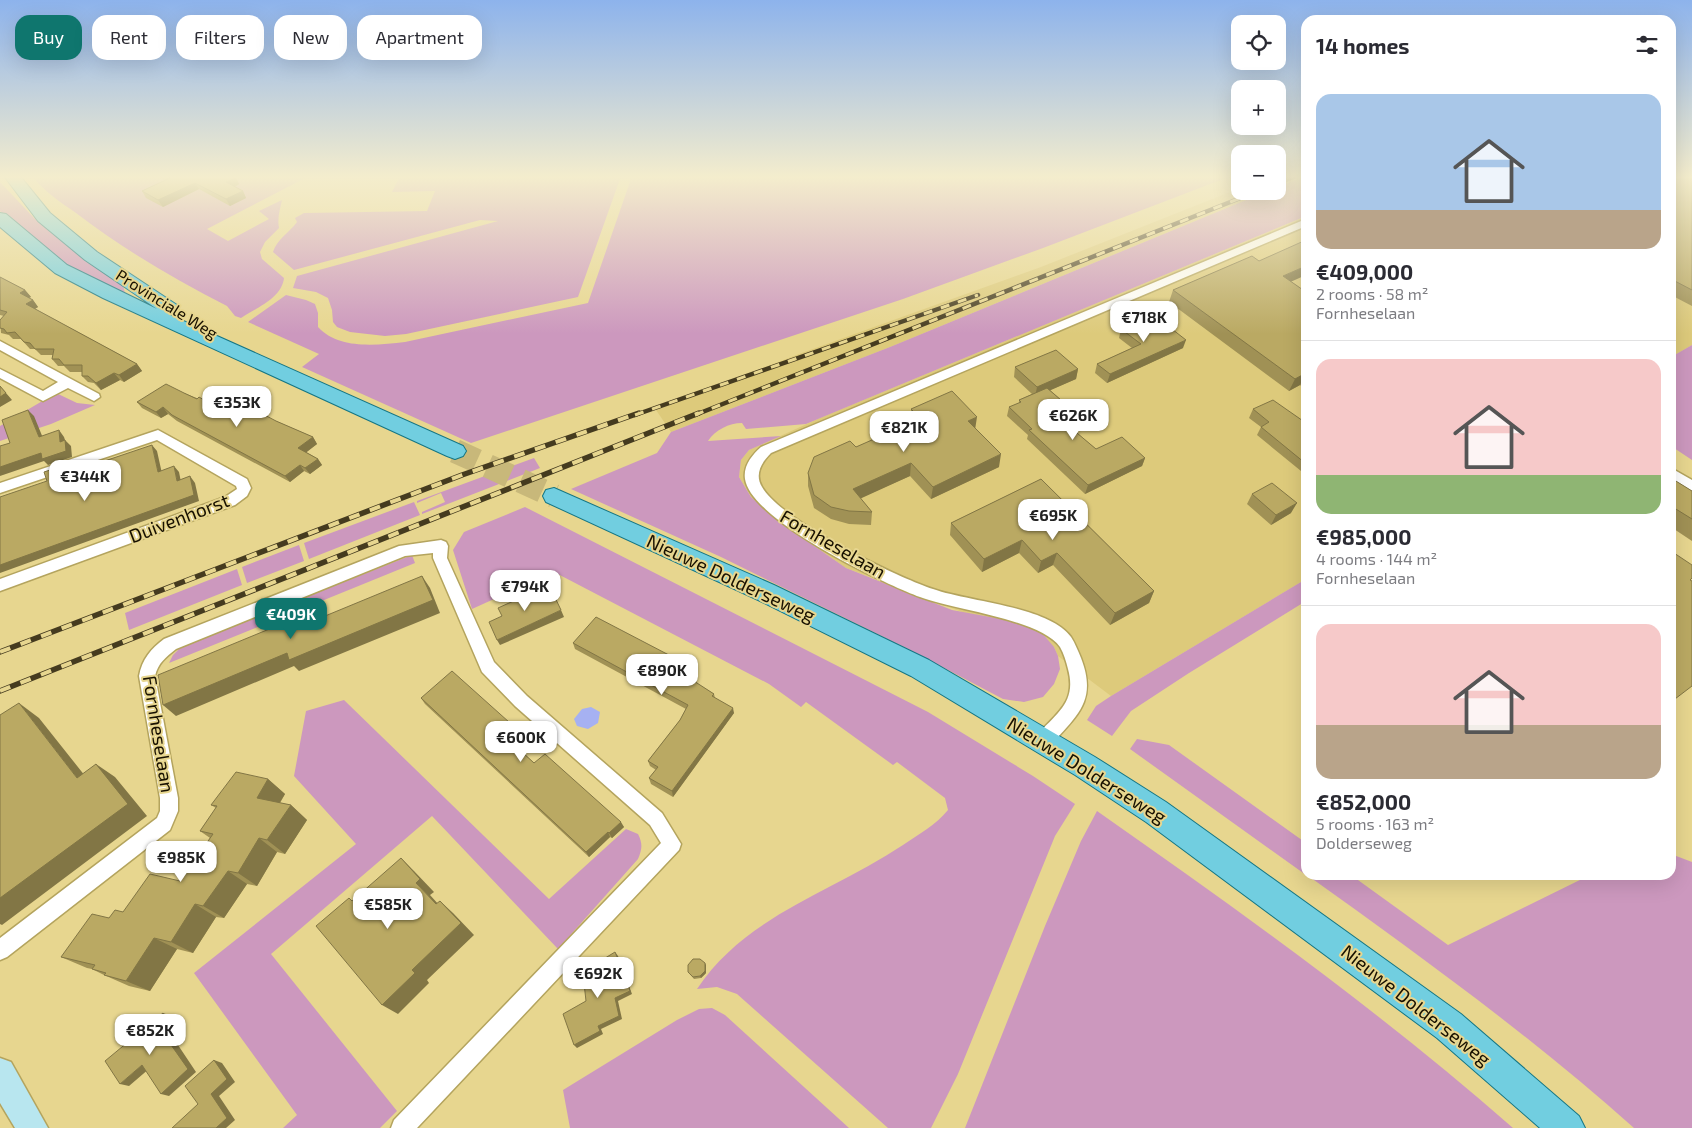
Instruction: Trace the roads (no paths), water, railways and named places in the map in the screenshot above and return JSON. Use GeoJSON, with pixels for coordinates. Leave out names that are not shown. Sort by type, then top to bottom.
{"type":"FeatureCollection","features":[{"type":"Feature","properties":{"kind":"main road","name":"Provinciale Weg"},"geometry":{"type":"LineString","coordinates":[[13,229],[61,269],[185,330],[291,375],[455,451]]}},
{"type":"Feature","properties":{"kind":"main road","name":"Provinciale Weg"},"geometry":{"type":"LineString","coordinates":[[58,229],[131,285],[194,324],[291,375]]}},
{"type":"Feature","properties":{"kind":"main road","name":"Nieuwe Dolderseweg"},"geometry":{"type":"LineString","coordinates":[[554,496],[765,592],[920,668],[1044,741],[1156,812],[1441,1020],[1567,1128]]}},
{"type":"Feature","properties":{"kind":"main road"},"geometry":{"type":"LineString","coordinates":[[3,1084],[32,1128]]}},
{"type":"Feature","properties":{"kind":"street","name":"Fornheselaan"},"geometry":{"type":"LineString","coordinates":[[1044,741],[1078,698],[1079,681],[1076,667],[1064,640],[1050,629],[1034,622],[922,592],[870,568],[816,537],[773,509],[764,500],[756,490],[751,475],[754,462],[766,450],[1295,229]]}},
{"type":"Feature","properties":{"kind":"street"},"geometry":{"type":"LineString","coordinates":[[0,345],[94,397]]}},
{"type":"Feature","properties":{"kind":"street"},"geometry":{"type":"LineString","coordinates":[[0,373],[43,397],[68,382]]}},
{"type":"Feature","properties":{"kind":"street","name":"Duivenhorst"},"geometry":{"type":"LineString","coordinates":[[0,488],[158,435],[242,483],[244,488],[242,492],[230,501],[0,585]]}},
{"type":"Feature","properties":{"kind":"street"},"geometry":{"type":"LineString","coordinates":[[1676,476],[1692,487]]}},
{"type":"Feature","properties":{"kind":"street","name":"Fornheselaan"},"geometry":{"type":"LineString","coordinates":[[0,950],[164,824],[169,811],[169,798],[147,676],[148,667],[154,657],[170,644],[404,550],[441,546],[440,558],[488,667],[521,701],[656,819],[672,844],[402,1128]]}},
{"type":"Feature","properties":{"kind":"water"},"geometry":{"type":"Polygon","coordinates":[[[591,707],[600,712],[598,723],[588,729],[577,726],[574,719],[582,709],[591,707]]]}},
{"type":"Feature","properties":{"kind":"tunnel"},"geometry":{"type":"LineString","coordinates":[[455,451],[554,496]]}},
{"type":"Feature","properties":{"kind":"railway"},"geometry":{"type":"LineString","coordinates":[[695,415],[1163,229]]}},
{"type":"Feature","properties":{"kind":"railway"},"geometry":{"type":"LineString","coordinates":[[635,415],[978,295]]}},
{"type":"Feature","properties":{"kind":"railway"},"geometry":{"type":"LineString","coordinates":[[0,652],[462,475],[639,413]]}},
{"type":"Feature","properties":{"kind":"railway"},"geometry":{"type":"LineString","coordinates":[[0,691],[699,413]]}}]}
